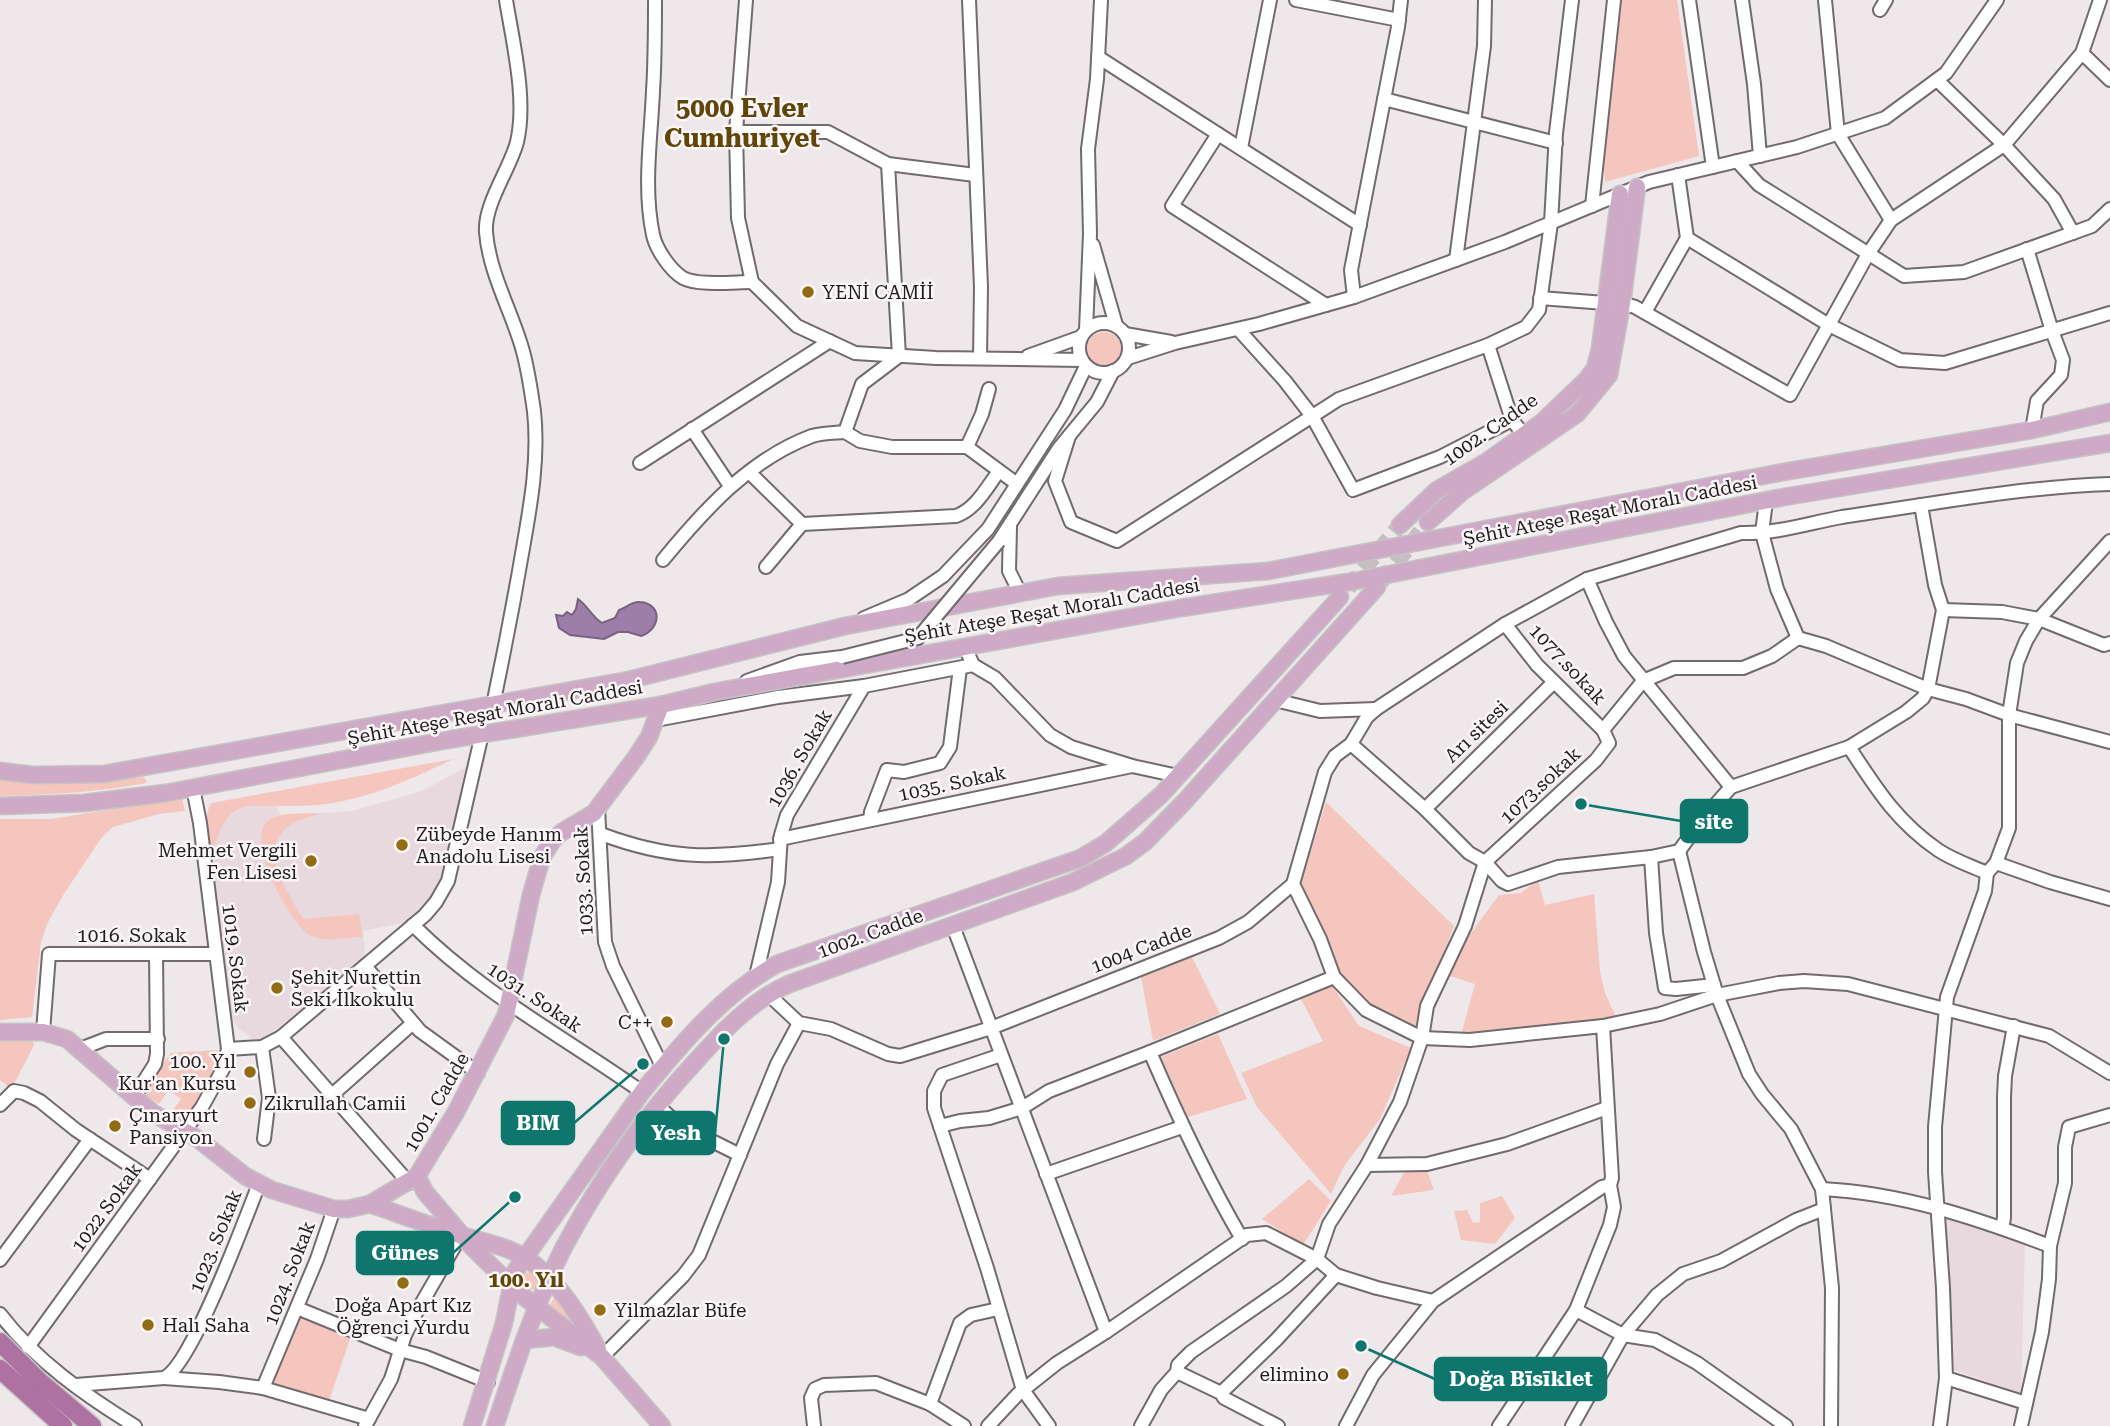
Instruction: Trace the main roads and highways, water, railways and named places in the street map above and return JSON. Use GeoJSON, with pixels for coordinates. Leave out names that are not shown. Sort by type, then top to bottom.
{"type":"FeatureCollection","features":[{"type":"Feature","properties":{"kind":"highway"},"geometry":{"type":"LineString","coordinates":[[0,1342],[39,1381],[92,1426]]}},
{"type":"Feature","properties":{"kind":"highway"},"geometry":{"type":"LineString","coordinates":[[0,1369],[63,1426]]}},
{"type":"Feature","properties":{"kind":"highway"},"geometry":{"type":"LineString","coordinates":[[0,1381],[23,1392]]}},
{"type":"Feature","properties":{"kind":"main road","name":"1002. Cadde"},"geometry":{"type":"LineString","coordinates":[[1400,525],[1437,490],[1577,414],[1609,374],[1622,303],[1637,187]]}},
{"type":"Feature","properties":{"kind":"main road","name":"1002. Cadde"},"geometry":{"type":"LineString","coordinates":[[1428,522],[1527,440],[1595,368],[1600,348],[1620,194]]}},
{"type":"Feature","properties":{"kind":"main road"},"geometry":{"type":"LineString","coordinates":[[1605,303],[1622,303]]}},
{"type":"Feature","properties":{"kind":"main road"},"geometry":{"type":"LineString","coordinates":[[0,771],[33,775],[104,774],[629,680],[845,626],[1058,586],[1268,571],[1765,475],[2032,430],[2110,412]]}},
{"type":"Feature","properties":{"kind":"main road","name":"Şehit Ateşe Reşat Moralı Caddesi"},"geometry":{"type":"LineString","coordinates":[[0,806],[84,803],[193,788],[482,734],[658,713],[714,692],[1181,608],[1355,581],[1766,501],[2110,443]]}},
{"type":"Feature","properties":{"kind":"main road","name":"1002. Cadde"},"geometry":{"type":"LineString","coordinates":[[495,1426],[537,1308],[580,1219],[605,1179],[675,1083],[725,1028],[768,994],[789,984],[1073,883],[1113,863],[1145,842],[1377,587]]}},
{"type":"Feature","properties":{"kind":"main road","name":"1002. Cadde"},"geometry":{"type":"LineString","coordinates":[[472,1426],[488,1382],[514,1273],[642,1092],[712,1014],[756,976],[777,964],[1081,858],[1106,844],[1178,776],[1340,597]]}},
{"type":"Feature","properties":{"kind":"main road"},"geometry":{"type":"LineString","coordinates":[[1259,687],[1275,700]]}},
{"type":"Feature","properties":{"kind":"main road","name":"1001. Cadde"},"geometry":{"type":"LineString","coordinates":[[0,1031],[43,1032],[67,1039],[153,1113],[198,1139],[230,1166],[259,1184],[293,1198],[334,1209],[370,1204],[413,1180],[478,1073],[509,1005],[531,895],[542,857],[562,832],[586,819],[598,808],[636,757],[658,713]]}},
{"type":"Feature","properties":{"kind":"main road"},"geometry":{"type":"LineString","coordinates":[[1178,776],[1195,790]]}},
{"type":"Feature","properties":{"kind":"main road"},"geometry":{"type":"LineString","coordinates":[[945,905],[953,926]]}},
{"type":"Feature","properties":{"kind":"main road"},"geometry":{"type":"LineString","coordinates":[[756,976],[768,994]]}},
{"type":"Feature","properties":{"kind":"main road"},"geometry":{"type":"LineString","coordinates":[[642,1092],[658,1106]]}},
{"type":"Feature","properties":{"kind":"main road"},"geometry":{"type":"LineString","coordinates":[[413,1180],[511,1286],[602,1357],[662,1426]]}},
{"type":"Feature","properties":{"kind":"main road"},"geometry":{"type":"LineString","coordinates":[[370,1204],[461,1235],[492,1242],[524,1257],[550,1278],[581,1319],[602,1357]]}},
{"type":"Feature","properties":{"kind":"main road"},"geometry":{"type":"LineString","coordinates":[[524,1340],[554,1337],[602,1357]]}},
{"type":"Feature","properties":{"kind":"tunnel"},"geometry":{"type":"LineString","coordinates":[[1381,582],[1428,522]]}},
{"type":"Feature","properties":{"kind":"tunnel"},"geometry":{"type":"LineString","coordinates":[[1348,588],[1400,525]]}},
{"type":"Feature","properties":{"kind":"place","name":"YENİ CAMİİ"},"geometry":{"type":"Point","coordinates":[808,292]}},
{"type":"Feature","properties":{"kind":"place","name":"site"},"geometry":{"type":"Point","coordinates":[1581,804]}},
{"type":"Feature","properties":{"kind":"place","name":"Zübeyde Hanım Anadolu Lisesi"},"geometry":{"type":"Point","coordinates":[402,845]}},
{"type":"Feature","properties":{"kind":"place","name":"Mehmet Vergili Fen Lisesi"},"geometry":{"type":"Point","coordinates":[311,861]}},
{"type":"Feature","properties":{"kind":"place","name":"Şehit Nurettin Seki İlkokulu"},"geometry":{"type":"Point","coordinates":[277,988]}},
{"type":"Feature","properties":{"kind":"place","name":"C++"},"geometry":{"type":"Point","coordinates":[667,1022]}},
{"type":"Feature","properties":{"kind":"place","name":"Yesh"},"geometry":{"type":"Point","coordinates":[724,1039]}},
{"type":"Feature","properties":{"kind":"place","name":"BIM"},"geometry":{"type":"Point","coordinates":[643,1064]}},
{"type":"Feature","properties":{"kind":"place","name":"100. Yıl Kur'an Kursu"},"geometry":{"type":"Point","coordinates":[250,1072]}},
{"type":"Feature","properties":{"kind":"place","name":"Zikrullah Camii"},"geometry":{"type":"Point","coordinates":[250,1103]}},
{"type":"Feature","properties":{"kind":"place","name":"Çınaryurt Pansiyon"},"geometry":{"type":"Point","coordinates":[115,1126]}},
{"type":"Feature","properties":{"kind":"place","name":"Günes"},"geometry":{"type":"Point","coordinates":[515,1197]}},
{"type":"Feature","properties":{"kind":"place","name":"Doğa Apart Kız Öğrenci Yurdu"},"geometry":{"type":"Point","coordinates":[403,1283]}},
{"type":"Feature","properties":{"kind":"place","name":"Yilmazlar Büfe"},"geometry":{"type":"Point","coordinates":[600,1310]}},
{"type":"Feature","properties":{"kind":"place","name":"Halı Saha"},"geometry":{"type":"Point","coordinates":[148,1325]}},
{"type":"Feature","properties":{"kind":"place","name":"Doğa Bīsīklet"},"geometry":{"type":"Point","coordinates":[1361,1346]}},
{"type":"Feature","properties":{"kind":"place","name":"elimino"},"geometry":{"type":"Point","coordinates":[1343,1374]}},
{"type":"Feature","properties":{"kind":"district","name":"5000 Evler Cumhuriyet"},"geometry":{"type":"Point","coordinates":[742,123]}},
{"type":"Feature","properties":{"kind":"district","name":"100. Yıl"},"geometry":{"type":"Point","coordinates":[526,1280]}}]}
